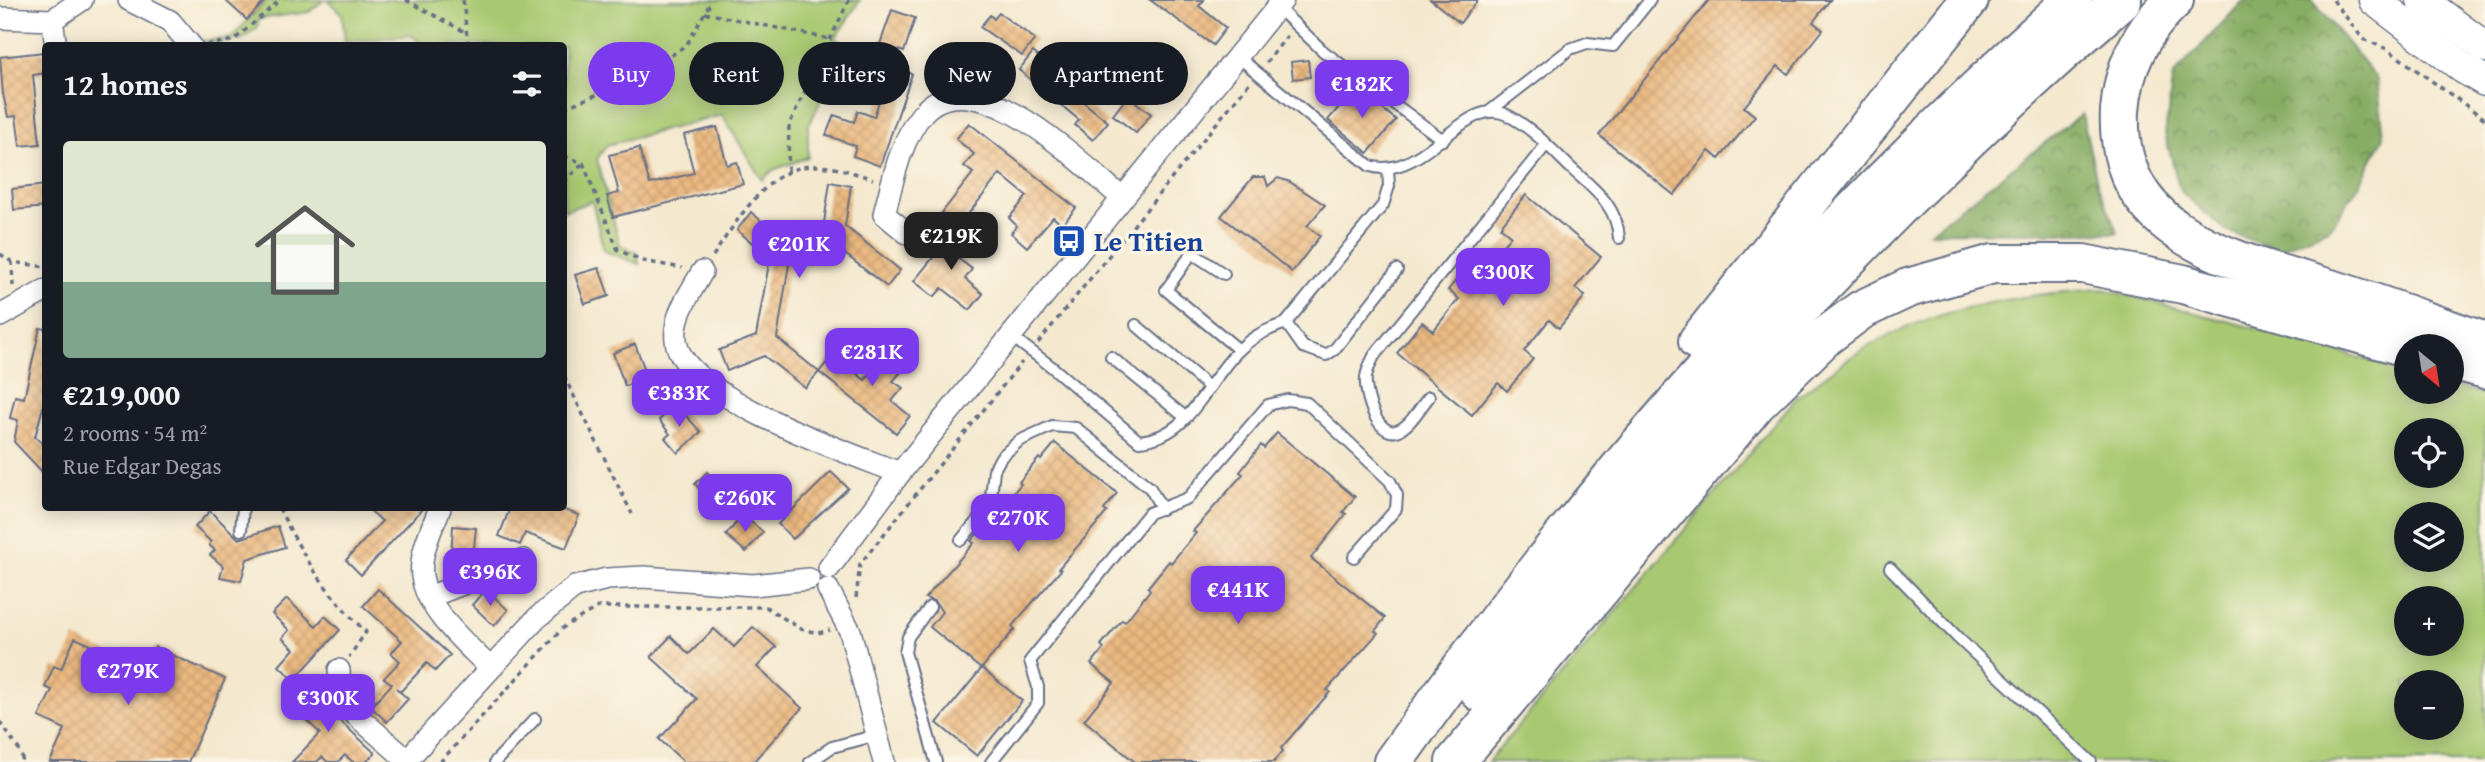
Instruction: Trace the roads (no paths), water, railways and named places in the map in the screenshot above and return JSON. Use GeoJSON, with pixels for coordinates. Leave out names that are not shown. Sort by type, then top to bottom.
{"type":"FeatureCollection","features":[{"type":"Feature","properties":{"kind":"highway"},"geometry":{"type":"LineString","coordinates":[[1524,585],[1544,537],[1969,0]]}},
{"type":"Feature","properties":{"kind":"highway"},"geometry":{"type":"LineString","coordinates":[[1393,762],[1524,585],[1657,423],[1754,314],[1922,139],[2073,0]]}},
{"type":"Feature","properties":{"kind":"highway"},"geometry":{"type":"LineString","coordinates":[[1429,762],[1486,682],[1581,561],[1677,444],[1779,327],[1894,209],[2015,93],[2122,0]]}},
{"type":"Feature","properties":{"kind":"highway"},"geometry":{"type":"LineString","coordinates":[[2174,0],[2133,52],[2121,90],[2123,154],[2134,183],[2153,212],[2183,235],[2224,256],[2485,342]]}},
{"type":"Feature","properties":{"kind":"highway"},"geometry":{"type":"LineString","coordinates":[[1455,762],[1757,403],[1825,337],[1861,310],[1909,288],[1993,264],[2083,264],[2183,284],[2394,344]]}},
{"type":"Feature","properties":{"kind":"highway"},"geometry":{"type":"LineString","coordinates":[[2464,363],[2485,369]]}},
{"type":"Feature","properties":{"kind":"main road"},"geometry":{"type":"LineString","coordinates":[[2374,0],[2463,68],[2485,81]]}},
{"type":"Feature","properties":{"kind":"main road"},"geometry":{"type":"LineString","coordinates":[[2422,0],[2485,47]]}},
{"type":"Feature","properties":{"kind":"street"},"geometry":{"type":"LineString","coordinates":[[0,18],[52,20],[82,0]]}},
{"type":"Feature","properties":{"kind":"street"},"geometry":{"type":"LineString","coordinates":[[129,0],[170,20],[188,42]]}},
{"type":"Feature","properties":{"kind":"street"},"geometry":{"type":"LineString","coordinates":[[339,670],[341,702],[406,761],[556,599],[575,587],[607,579],[644,578],[753,585],[822,579],[900,474],[1237,56],[1276,2]]}},
{"type":"Feature","properties":{"kind":"street"},"geometry":{"type":"LineString","coordinates":[[52,20],[55,42]]}},
{"type":"Feature","properties":{"kind":"street"},"geometry":{"type":"LineString","coordinates":[[907,233],[884,214],[908,136],[924,112],[939,101],[955,97],[998,105],[1028,120],[1122,198]]}},
{"type":"Feature","properties":{"kind":"street"},"geometry":{"type":"LineString","coordinates":[[702,272],[676,319],[676,344],[694,371],[723,396],[753,412],[900,474]]}},
{"type":"Feature","properties":{"kind":"street"},"geometry":{"type":"LineString","coordinates":[[7,311],[42,292]]}},
{"type":"Feature","properties":{"kind":"street"},"geometry":{"type":"LineString","coordinates":[[438,511],[424,554],[422,576],[429,597],[490,668]]}},
{"type":"Feature","properties":{"kind":"street"},"geometry":{"type":"LineString","coordinates":[[429,597],[524,560]]}},
{"type":"Feature","properties":{"kind":"street"},"geometry":{"type":"LineString","coordinates":[[822,579],[848,626],[884,762]]}},
{"type":"Feature","properties":{"kind":"lane"},"geometry":{"type":"LineString","coordinates":[[1237,56],[1370,166],[1388,168],[1406,164],[1474,116],[1490,111],[1570,49],[1587,43],[1613,46],[1650,0]]}},
{"type":"Feature","properties":{"kind":"lane"},"geometry":{"type":"LineString","coordinates":[[1276,2],[1295,27],[1443,140]]}},
{"type":"Feature","properties":{"kind":"lane"},"geometry":{"type":"LineString","coordinates":[[1490,111],[1506,114],[1546,145],[1604,199],[1618,220],[1619,239]]}},
{"type":"Feature","properties":{"kind":"lane"},"geometry":{"type":"LineString","coordinates":[[1429,397],[1404,427],[1397,431],[1385,428],[1374,416],[1368,400],[1366,377],[1374,356],[1546,145]]}},
{"type":"Feature","properties":{"kind":"lane"},"geometry":{"type":"LineString","coordinates":[[1012,337],[1139,441],[1166,436],[1174,432],[1238,350],[1262,331],[1286,324],[1383,205],[1389,186],[1388,168]]}},
{"type":"Feature","properties":{"kind":"lane"},"geometry":{"type":"LineString","coordinates":[[1224,274],[1192,253],[1166,289],[1238,350]]}},
{"type":"Feature","properties":{"kind":"lane"},"geometry":{"type":"LineString","coordinates":[[1286,324],[1303,347],[1326,355],[1335,351],[1397,270]]}},
{"type":"Feature","properties":{"kind":"lane"},"geometry":{"type":"LineString","coordinates":[[1136,325],[1209,387]]}},
{"type":"Feature","properties":{"kind":"lane"},"geometry":{"type":"LineString","coordinates":[[1111,357],[1185,417]]}},
{"type":"Feature","properties":{"kind":"lane"},"geometry":{"type":"LineString","coordinates":[[991,762],[1038,703],[1038,687],[1030,662],[1149,513],[1188,498],[1268,405],[1288,400],[1307,402],[1390,481],[1396,495],[1395,509],[1354,557]]}},
{"type":"Feature","properties":{"kind":"lane"},"geometry":{"type":"LineString","coordinates":[[961,540],[989,506],[994,470],[1001,457],[1019,441],[1052,426],[1076,428],[1150,488],[1162,509]]}},
{"type":"Feature","properties":{"kind":"lane"},"geometry":{"type":"LineString","coordinates":[[242,530],[243,511]]}},
{"type":"Feature","properties":{"kind":"lane"},"geometry":{"type":"LineString","coordinates":[[1890,568],[1958,638],[2091,762]]}},
{"type":"Feature","properties":{"kind":"lane"},"geometry":{"type":"LineString","coordinates":[[930,607],[908,637],[905,652],[936,762]]}},
{"type":"Feature","properties":{"kind":"lane"},"geometry":{"type":"LineString","coordinates":[[495,762],[535,719]]}},
{"type":"Feature","properties":{"kind":"lane"},"geometry":{"type":"LineString","coordinates":[[810,762],[832,747],[877,735]]}},
{"type":"Feature","properties":{"kind":"place","name":"Le Titien"},"geometry":{"type":"Point","coordinates":[1069,241]}}]}
